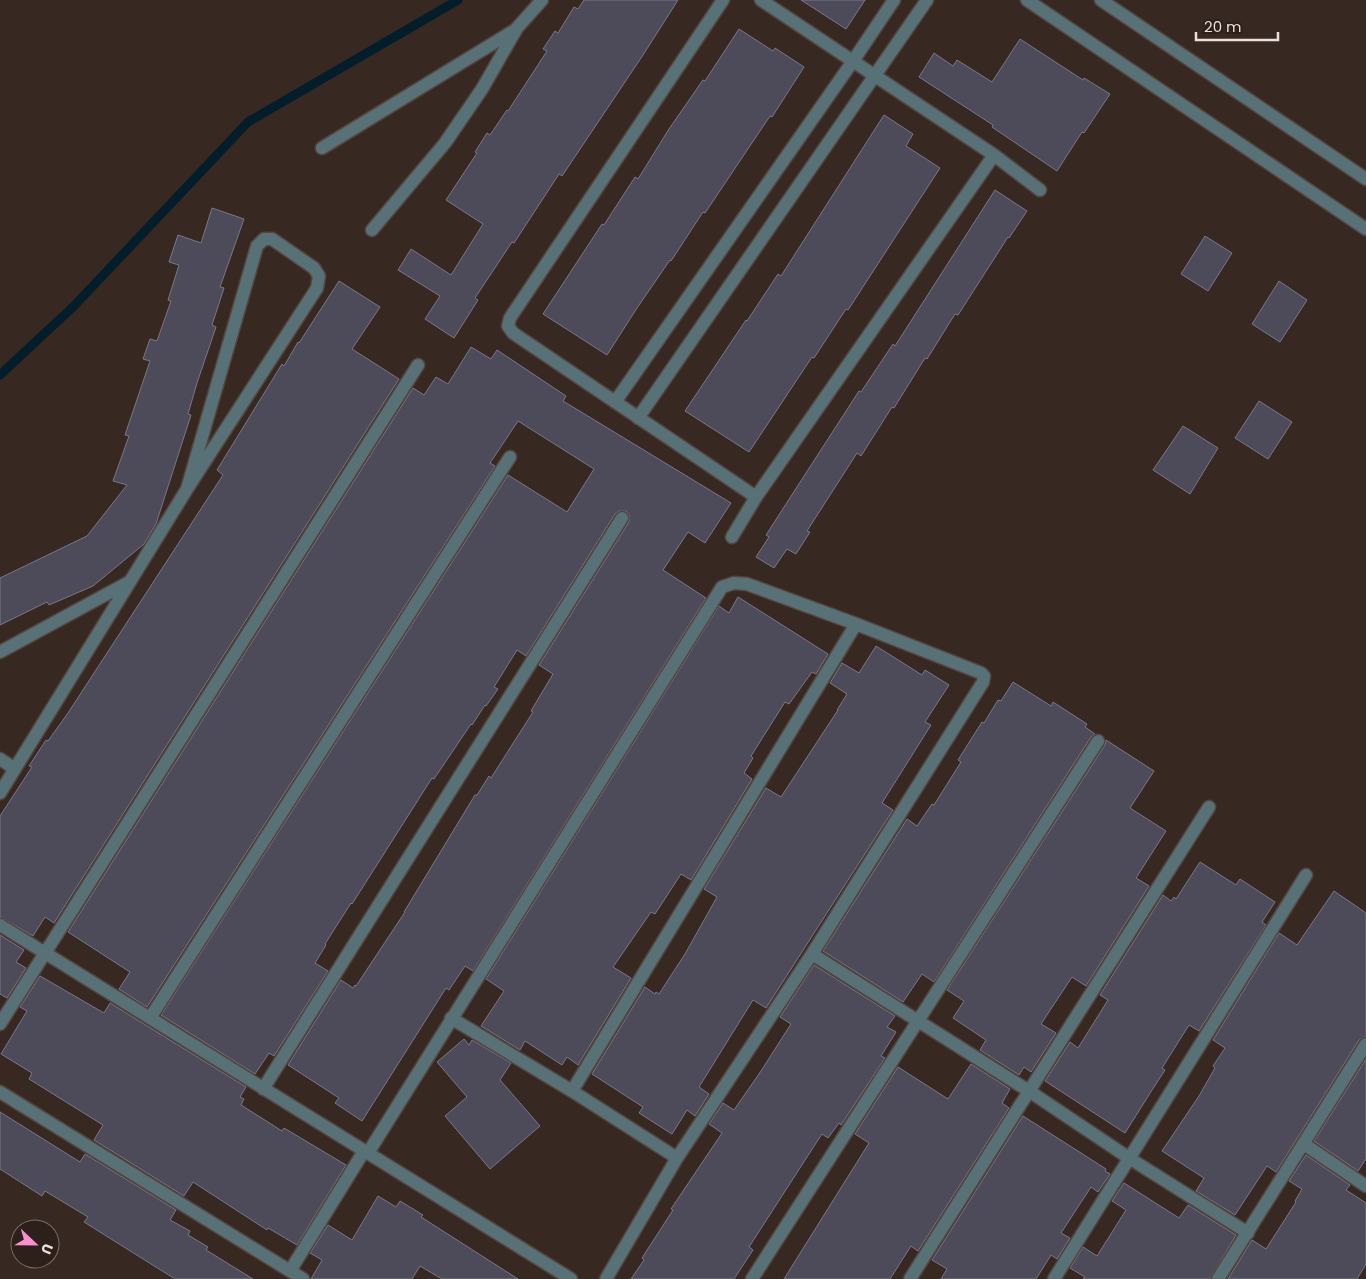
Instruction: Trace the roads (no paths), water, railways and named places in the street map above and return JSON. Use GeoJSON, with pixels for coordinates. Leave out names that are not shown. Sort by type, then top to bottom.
{"type":"FeatureCollection","features":[{"type":"Feature","properties":{"kind":"street"},"geometry":{"type":"LineString","coordinates":[[372,230],[445,143],[482,89],[517,28],[542,0]]}},
{"type":"Feature","properties":{"kind":"street"},"geometry":{"type":"LineString","coordinates":[[723,0],[510,318],[508,326],[513,333],[756,497]]}},
{"type":"Feature","properties":{"kind":"street"},"geometry":{"type":"LineString","coordinates":[[762,0],[994,155],[1040,190]]}},
{"type":"Feature","properties":{"kind":"street"},"geometry":{"type":"LineString","coordinates":[[615,402],[894,0]]}},
{"type":"Feature","properties":{"kind":"street"},"geometry":{"type":"LineString","coordinates":[[638,418],[927,0]]}},
{"type":"Feature","properties":{"kind":"street"},"geometry":{"type":"LineString","coordinates":[[1027,0],[1366,229]]}},
{"type":"Feature","properties":{"kind":"street"},"geometry":{"type":"LineString","coordinates":[[1101,0],[1366,179]]}},
{"type":"Feature","properties":{"kind":"street"},"geometry":{"type":"LineString","coordinates":[[322,148],[517,28]]}},
{"type":"Feature","properties":{"kind":"street"},"geometry":{"type":"LineString","coordinates":[[732,536],[756,497],[994,155]]}},
{"type":"Feature","properties":{"kind":"street"},"geometry":{"type":"LineString","coordinates":[[0,793],[187,489],[317,288],[319,276],[314,268],[272,239],[264,239],[257,246],[187,489]]}},
{"type":"Feature","properties":{"kind":"street"},"geometry":{"type":"LineString","coordinates":[[0,1024],[418,365]]}},
{"type":"Feature","properties":{"kind":"street"},"geometry":{"type":"LineString","coordinates":[[150,1018],[510,457]]}},
{"type":"Feature","properties":{"kind":"street"},"geometry":{"type":"LineString","coordinates":[[263,1089],[622,518]]}},
{"type":"Feature","properties":{"kind":"street"},"geometry":{"type":"LineString","coordinates":[[0,652],[131,580]]}},
{"type":"Feature","properties":{"kind":"street"},"geometry":{"type":"LineString","coordinates":[[290,1271],[722,587],[734,583],[747,584],[981,673],[984,676],[984,682],[812,954],[677,1158],[606,1279]]}},
{"type":"Feature","properties":{"kind":"street"},"geometry":{"type":"LineString","coordinates":[[572,1090],[856,624]]}},
{"type":"Feature","properties":{"kind":"street"},"geometry":{"type":"LineString","coordinates":[[752,1279],[1098,741]]}},
{"type":"Feature","properties":{"kind":"street"},"geometry":{"type":"LineString","coordinates":[[0,759],[15,768]]}},
{"type":"Feature","properties":{"kind":"street"},"geometry":{"type":"LineString","coordinates":[[910,1279],[1209,807]]}},
{"type":"Feature","properties":{"kind":"street"},"geometry":{"type":"LineString","coordinates":[[1054,1279],[1306,875]]}},
{"type":"Feature","properties":{"kind":"street"},"geometry":{"type":"LineString","coordinates":[[0,926],[571,1279]]}},
{"type":"Feature","properties":{"kind":"street"},"geometry":{"type":"LineString","coordinates":[[812,954],[1029,1091],[1129,1158],[1248,1233]]}},
{"type":"Feature","properties":{"kind":"street"},"geometry":{"type":"LineString","coordinates":[[451,1018],[572,1090],[677,1158]]}},
{"type":"Feature","properties":{"kind":"street"},"geometry":{"type":"LineString","coordinates":[[1218,1279],[1366,1044]]}},
{"type":"Feature","properties":{"kind":"street"},"geometry":{"type":"LineString","coordinates":[[0,1092],[303,1279]]}},
{"type":"Feature","properties":{"kind":"street"},"geometry":{"type":"LineString","coordinates":[[1304,1144],[1366,1186]]}},
{"type":"Feature","properties":{"kind":"waterway"},"geometry":{"type":"LineString","coordinates":[[0,375],[74,306],[248,122],[458,0]]}}]}
